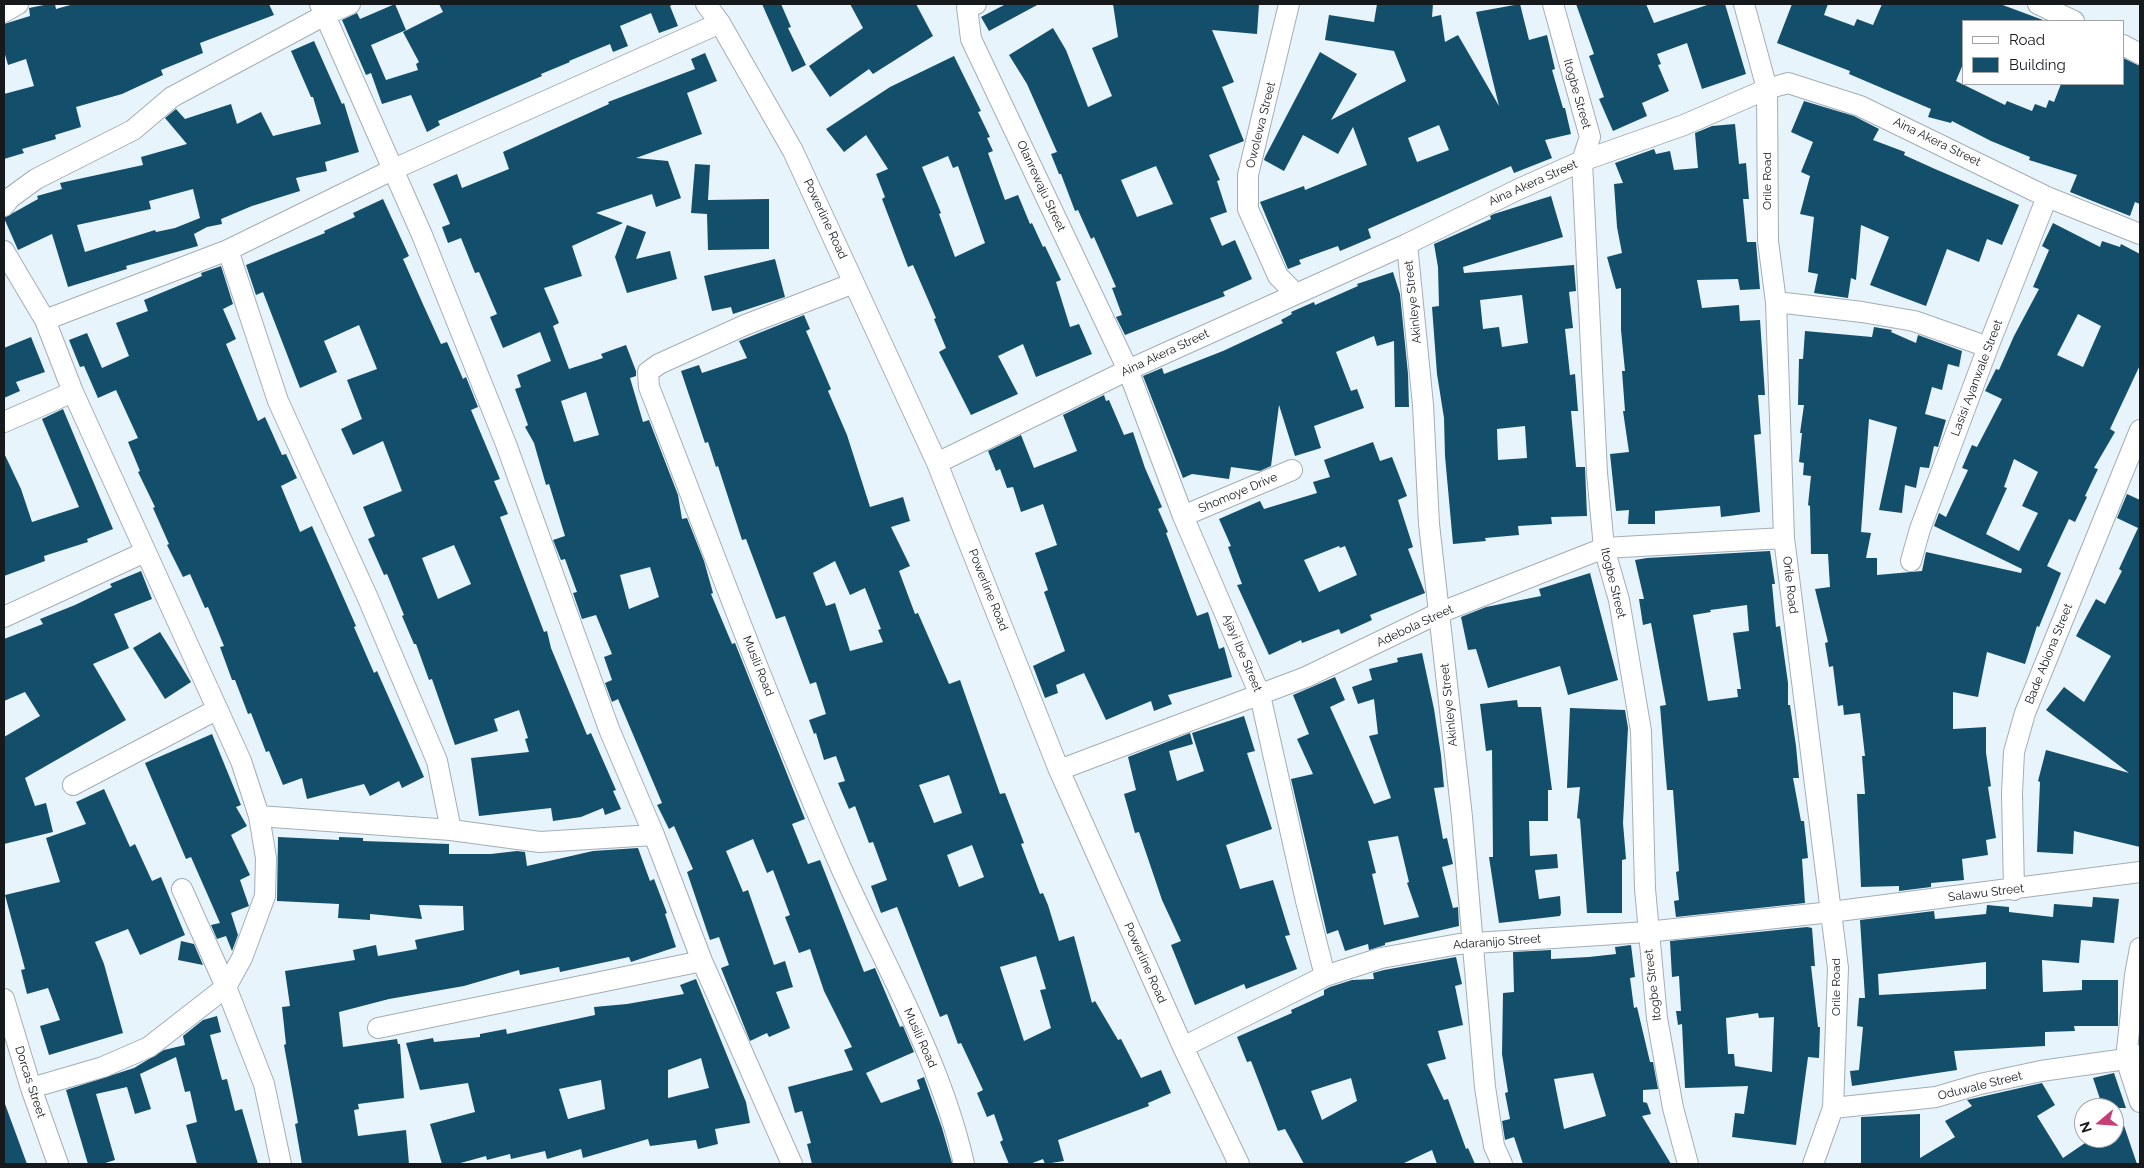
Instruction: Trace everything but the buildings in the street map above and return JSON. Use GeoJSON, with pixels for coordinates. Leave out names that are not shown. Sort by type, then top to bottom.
{"type":"FeatureCollection","features":[{"type":"Feature","properties":{"kind":"street"},"geometry":{"type":"LineString","coordinates":[[4,12],[18,4]]}},
{"type":"Feature","properties":{"kind":"street"},"geometry":{"type":"LineString","coordinates":[[4,206],[10,198],[36,180],[134,130],[172,97],[323,9],[350,4]]}},
{"type":"Feature","properties":{"kind":"street","name":"Powerline Road"},"geometry":{"type":"LineString","coordinates":[[706,4],[720,23],[793,151],[937,463],[1060,770],[1183,1048],[1239,1164]]}},
{"type":"Feature","properties":{"kind":"street","name":"Olanrewaju Street"},"geometry":{"type":"LineString","coordinates":[[976,4],[967,7],[971,39],[1128,370]]}},
{"type":"Feature","properties":{"kind":"street","name":"Owolewa Street"},"geometry":{"type":"LineString","coordinates":[[1289,4],[1248,174],[1248,209],[1278,276],[1296,294]]}},
{"type":"Feature","properties":{"kind":"street","name":"Itogbe Street"},"geometry":{"type":"LineString","coordinates":[[1553,4],[1590,137],[1582,161],[1597,473],[1604,548],[1620,600],[1641,731],[1647,932],[1657,1018],[1673,1108],[1688,1164]]}},
{"type":"Feature","properties":{"kind":"street","name":"Orile Road"},"geometry":{"type":"LineString","coordinates":[[1744,4],[1767,89],[1768,241],[1776,302],[1784,538],[1838,968],[1833,1108],[1813,1164]]}},
{"type":"Feature","properties":{"kind":"street"},"geometry":{"type":"LineString","coordinates":[[2038,4],[2072,20]]}},
{"type":"Feature","properties":{"kind":"street"},"geometry":{"type":"LineString","coordinates":[[323,9],[394,169],[506,444],[609,728],[654,835],[702,961],[792,1164]]}},
{"type":"Feature","properties":{"kind":"street"},"geometry":{"type":"LineString","coordinates":[[45,320],[228,250],[394,169],[720,23]]}},
{"type":"Feature","properties":{"kind":"street"},"geometry":{"type":"LineString","coordinates":[[2124,46],[2140,54]]}},
{"type":"Feature","properties":{"kind":"street","name":"Aina Akera Street"},"geometry":{"type":"LineString","coordinates":[[937,463],[1128,370],[1408,244],[1519,189],[1582,161],[1684,125],[1767,89],[1788,83],[1860,106],[2047,197],[2140,234]]}},
{"type":"Feature","properties":{"kind":"street","name":"Lasisi Ayanwale Street"},"geometry":{"type":"LineString","coordinates":[[1911,561],[1920,529],[1988,347],[2047,197]]}},
{"type":"Feature","properties":{"kind":"street","name":"Akinleye Street"},"geometry":{"type":"LineString","coordinates":[[1408,244],[1423,405],[1429,524],[1462,817],[1471,944],[1488,1118],[1494,1146],[1502,1164]]}},
{"type":"Feature","properties":{"kind":"street"},"geometry":{"type":"LineString","coordinates":[[228,250],[278,401],[368,596],[437,761],[451,830]]}},
{"type":"Feature","properties":{"kind":"street"},"geometry":{"type":"LineString","coordinates":[[4,252],[45,320],[73,392],[216,710],[241,761],[259,816],[266,858],[265,896],[242,958],[226,988],[149,1047],[103,1067],[31,1088]]}},
{"type":"Feature","properties":{"kind":"street","name":"Musili Road"},"geometry":{"type":"LineString","coordinates":[[854,283],[745,325],[659,364],[648,372],[649,387],[751,650],[838,860],[934,1067],[956,1129],[964,1164]]}},
{"type":"Feature","properties":{"kind":"street"},"geometry":{"type":"LineString","coordinates":[[1776,302],[1914,320],[1988,347]]}},
{"type":"Feature","properties":{"kind":"street","name":"Ajayi Ibe Street"},"geometry":{"type":"LineString","coordinates":[[1128,370],[1183,516],[1260,695],[1306,901],[1325,976]]}},
{"type":"Feature","properties":{"kind":"street"},"geometry":{"type":"LineString","coordinates":[[4,422],[73,392]]}},
{"type":"Feature","properties":{"kind":"street","name":"Bade Abiona Street"},"geometry":{"type":"LineString","coordinates":[[2014,890],[2012,793],[2014,752],[2025,713],[2140,430]]}},
{"type":"Feature","properties":{"kind":"street","name":"Shomoye Drive"},"geometry":{"type":"LineString","coordinates":[[1183,516],[1292,470]]}},
{"type":"Feature","properties":{"kind":"street","name":"Adebola Street"},"geometry":{"type":"LineString","coordinates":[[1060,770],[1306,677],[1439,613],[1604,548],[1784,538]]}},
{"type":"Feature","properties":{"kind":"street"},"geometry":{"type":"LineString","coordinates":[[4,616],[145,552]]}},
{"type":"Feature","properties":{"kind":"street"},"geometry":{"type":"LineString","coordinates":[[73,785],[216,710]]}},
{"type":"Feature","properties":{"kind":"street"},"geometry":{"type":"LineString","coordinates":[[259,816],[451,830],[540,842],[654,835]]}},
{"type":"Feature","properties":{"kind":"street","name":"Salawu Street"},"geometry":{"type":"LineString","coordinates":[[1831,912],[2014,890],[2140,872]]}},
{"type":"Feature","properties":{"kind":"street"},"geometry":{"type":"LineString","coordinates":[[182,889],[226,988],[264,1084],[281,1164]]}},
{"type":"Feature","properties":{"kind":"street","name":"Adaranijo Street"},"geometry":{"type":"LineString","coordinates":[[1183,1048],[1325,976],[1381,958],[1471,944],[1647,932],[1831,912]]}},
{"type":"Feature","properties":{"kind":"street"},"geometry":{"type":"LineString","coordinates":[[2140,948],[2135,975],[2133,1057],[2140,1102]]}},
{"type":"Feature","properties":{"kind":"street"},"geometry":{"type":"LineString","coordinates":[[378,1028],[702,961]]}},
{"type":"Feature","properties":{"kind":"street","name":"Dorcas Street"},"geometry":{"type":"LineString","coordinates":[[4,1000],[31,1088],[58,1164]]}},
{"type":"Feature","properties":{"kind":"street","name":"Oduwale Street"},"geometry":{"type":"LineString","coordinates":[[1833,1108],[1936,1097],[1980,1084],[2041,1071],[2133,1057]]}}]}
